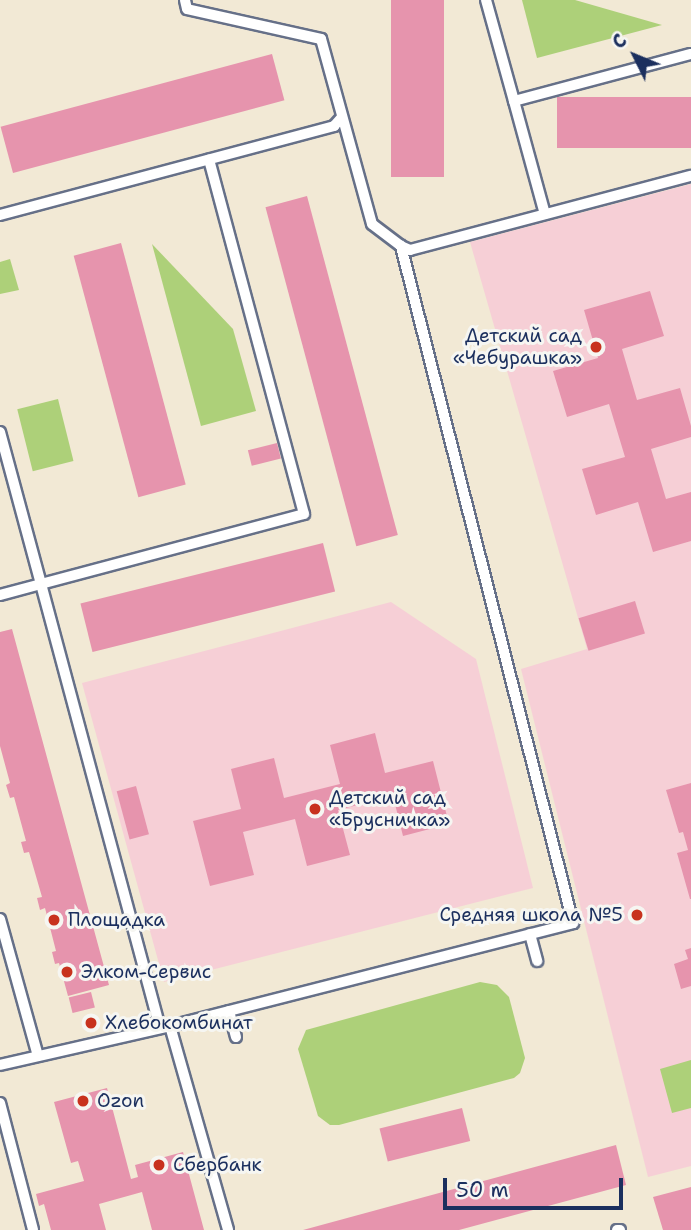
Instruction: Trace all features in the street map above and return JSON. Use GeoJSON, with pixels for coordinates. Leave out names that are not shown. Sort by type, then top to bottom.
{"type":"FeatureCollection","features":[{"type":"Feature","properties":{"kind":"lane"},"geometry":{"type":"LineString","coordinates":[[184,0],[187,9],[321,39],[372,224],[410,250],[691,176]]}},
{"type":"Feature","properties":{"kind":"lane"},"geometry":{"type":"LineString","coordinates":[[486,0],[545,214]]}},
{"type":"Feature","properties":{"kind":"lane"},"geometry":{"type":"LineString","coordinates":[[514,101],[691,54]]}},
{"type":"Feature","properties":{"kind":"lane"},"geometry":{"type":"LineString","coordinates":[[0,215],[334,126],[342,117]]}},
{"type":"Feature","properties":{"kind":"lane"},"geometry":{"type":"LineString","coordinates":[[0,595],[304,514],[209,160]]}},
{"type":"Feature","properties":{"kind":"lane"},"geometry":{"type":"LineString","coordinates":[[0,1065],[165,1027],[573,923],[401,246]]}},
{"type":"Feature","properties":{"kind":"lane"},"geometry":{"type":"LineString","coordinates":[[0,432],[165,1027],[228,1230]]}},
{"type":"Feature","properties":{"kind":"lane"},"geometry":{"type":"LineString","coordinates":[[0,919],[38,1056]]}},
{"type":"Feature","properties":{"kind":"lane"},"geometry":{"type":"LineString","coordinates":[[530,934],[537,961]]}},
{"type":"Feature","properties":{"kind":"lane"},"geometry":{"type":"LineString","coordinates":[[229,1011],[236,1037]]}},
{"type":"Feature","properties":{"kind":"lane"},"geometry":{"type":"LineString","coordinates":[[0,1103],[33,1230]]}},
{"type":"Feature","properties":{"kind":"shaded area"},"geometry":{"type":"Polygon","coordinates":[[[691,184],[691,1166],[648,1177],[521,669],[587,649],[470,242],[691,184]]]}},
{"type":"Feature","properties":{"kind":"shaded area","name":"Детский сад «Брусничка»"},"geometry":{"type":"Polygon","coordinates":[[[391,602],[476,659],[533,888],[164,982],[82,683],[391,602]]]}},
{"type":"Feature","properties":{"kind":"green space"},"geometry":{"type":"Polygon","coordinates":[[[522,0],[575,0],[662,25],[537,58],[522,0]]]}},
{"type":"Feature","properties":{"kind":"green space"},"geometry":{"type":"Polygon","coordinates":[[[152,244],[233,329],[256,411],[201,426],[152,244]]]}},
{"type":"Feature","properties":{"kind":"green space"},"geometry":{"type":"Polygon","coordinates":[[[10,259],[19,290],[0,294],[0,262],[10,259]]]}},
{"type":"Feature","properties":{"kind":"green space"},"geometry":{"type":"Polygon","coordinates":[[[58,399],[73,461],[33,471],[17,409],[58,399]]]}},
{"type":"Feature","properties":{"kind":"green space"},"geometry":{"type":"Polygon","coordinates":[[[480,982],[497,985],[509,997],[525,1058],[520,1073],[514,1078],[339,1125],[330,1125],[318,1116],[298,1049],[306,1030],[480,982]]]}},
{"type":"Feature","properties":{"kind":"green space"},"geometry":{"type":"Polygon","coordinates":[[[691,1060],[691,1108],[672,1113],[660,1069],[691,1060]]]}},
{"type":"Feature","properties":{"kind":"building"},"geometry":{"type":"Polygon","coordinates":[[[391,0],[444,0],[444,177],[391,177],[391,0]]]}},
{"type":"Feature","properties":{"kind":"building"},"geometry":{"type":"Polygon","coordinates":[[[272,54],[284,100],[13,173],[1,127],[272,54]]]}},
{"type":"Feature","properties":{"kind":"building"},"geometry":{"type":"Polygon","coordinates":[[[557,97],[691,97],[691,148],[557,148],[557,97]]]}},
{"type":"Feature","properties":{"kind":"building"},"geometry":{"type":"Polygon","coordinates":[[[307,196],[398,535],[356,546],[265,207],[307,196]]]}},
{"type":"Feature","properties":{"kind":"building"},"geometry":{"type":"Polygon","coordinates":[[[121,243],[186,484],[138,497],[74,256],[121,243]]]}},
{"type":"Feature","properties":{"kind":"building"},"geometry":{"type":"Polygon","coordinates":[[[650,291],[664,336],[622,349],[637,400],[680,388],[691,426],[691,437],[651,449],[666,499],[691,492],[691,541],[653,552],[638,502],[596,515],[582,469],[625,457],[609,404],[567,417],[553,371],[598,358],[584,310],[650,291]]]}},
{"type":"Feature","properties":{"kind":"building"},"geometry":{"type":"Polygon","coordinates":[[[277,443],[281,459],[252,466],[248,450],[277,443]]]}},
{"type":"Feature","properties":{"kind":"building"},"geometry":{"type":"Polygon","coordinates":[[[323,543],[335,592],[93,652],[80,603],[323,543]]]}},
{"type":"Feature","properties":{"kind":"building"},"geometry":{"type":"Polygon","coordinates":[[[635,601],[645,634],[589,651],[579,618],[635,601]]]}},
{"type":"Feature","properties":{"kind":"building"},"geometry":{"type":"Polygon","coordinates":[[[12,629],[109,985],[68,996],[59,963],[55,964],[52,952],[56,951],[45,908],[40,910],[37,898],[42,897],[29,852],[24,853],[21,842],[26,841],[14,797],[10,798],[6,785],[10,783],[0,746],[0,632],[12,629]]]}},
{"type":"Feature","properties":{"kind":"building"},"geometry":{"type":"Polygon","coordinates":[[[375,733],[385,773],[433,761],[449,824],[403,836],[393,796],[338,810],[350,855],[307,866],[295,819],[243,832],[254,875],[210,886],[193,821],[241,809],[231,769],[274,758],[284,798],[340,784],[330,745],[375,733]]]}},
{"type":"Feature","properties":{"kind":"building"},"geometry":{"type":"Polygon","coordinates":[[[691,783],[690,899],[677,853],[688,850],[683,832],[679,833],[666,790],[691,783]]]}},
{"type":"Feature","properties":{"kind":"building"},"geometry":{"type":"Polygon","coordinates":[[[136,786],[149,834],[130,839],[117,791],[136,786]]]}},
{"type":"Feature","properties":{"kind":"building"},"geometry":{"type":"Polygon","coordinates":[[[691,948],[691,986],[681,989],[674,964],[688,959],[685,950],[691,948]]]}},
{"type":"Feature","properties":{"kind":"building"},"geometry":{"type":"Polygon","coordinates":[[[91,992],[95,1008],[73,1013],[69,998],[91,992]]]}},
{"type":"Feature","properties":{"kind":"building"},"geometry":{"type":"Polygon","coordinates":[[[107,1088],[131,1179],[138,1177],[135,1165],[183,1152],[204,1230],[152,1230],[142,1192],[99,1204],[106,1230],[51,1230],[44,1204],[39,1206],[36,1194],[84,1181],[78,1161],[71,1163],[54,1102],[107,1088]]]}},
{"type":"Feature","properties":{"kind":"building"},"geometry":{"type":"Polygon","coordinates":[[[462,1108],[470,1141],[388,1162],[380,1129],[462,1108]]]}},
{"type":"Feature","properties":{"kind":"building"},"geometry":{"type":"Polygon","coordinates":[[[616,1145],[626,1185],[459,1230],[303,1230],[616,1145]]]}},
{"type":"Feature","properties":{"kind":"building"},"geometry":{"type":"Polygon","coordinates":[[[691,1187],[691,1230],[663,1230],[653,1197],[691,1187]]]}},
{"type":"Feature","properties":{"kind":"place","name":"Детский сад «Чебурашка»"},"geometry":{"type":"Point","coordinates":[596,347]}},
{"type":"Feature","properties":{"kind":"place","name":"Детский сад «Брусничка»"},"geometry":{"type":"Point","coordinates":[315,809]}},
{"type":"Feature","properties":{"kind":"place","name":"Средняя школа №5"},"geometry":{"type":"Point","coordinates":[637,915]}},
{"type":"Feature","properties":{"kind":"place","name":"Площадка"},"geometry":{"type":"Point","coordinates":[54,920]}},
{"type":"Feature","properties":{"kind":"place","name":"Элком-Сервис"},"geometry":{"type":"Point","coordinates":[67,972]}},
{"type":"Feature","properties":{"kind":"place","name":"Хлебокомбинат"},"geometry":{"type":"Point","coordinates":[91,1023]}},
{"type":"Feature","properties":{"kind":"place","name":"Ozon"},"geometry":{"type":"Point","coordinates":[83,1101]}},
{"type":"Feature","properties":{"kind":"place","name":"Сбербанк"},"geometry":{"type":"Point","coordinates":[159,1165]}}]}
